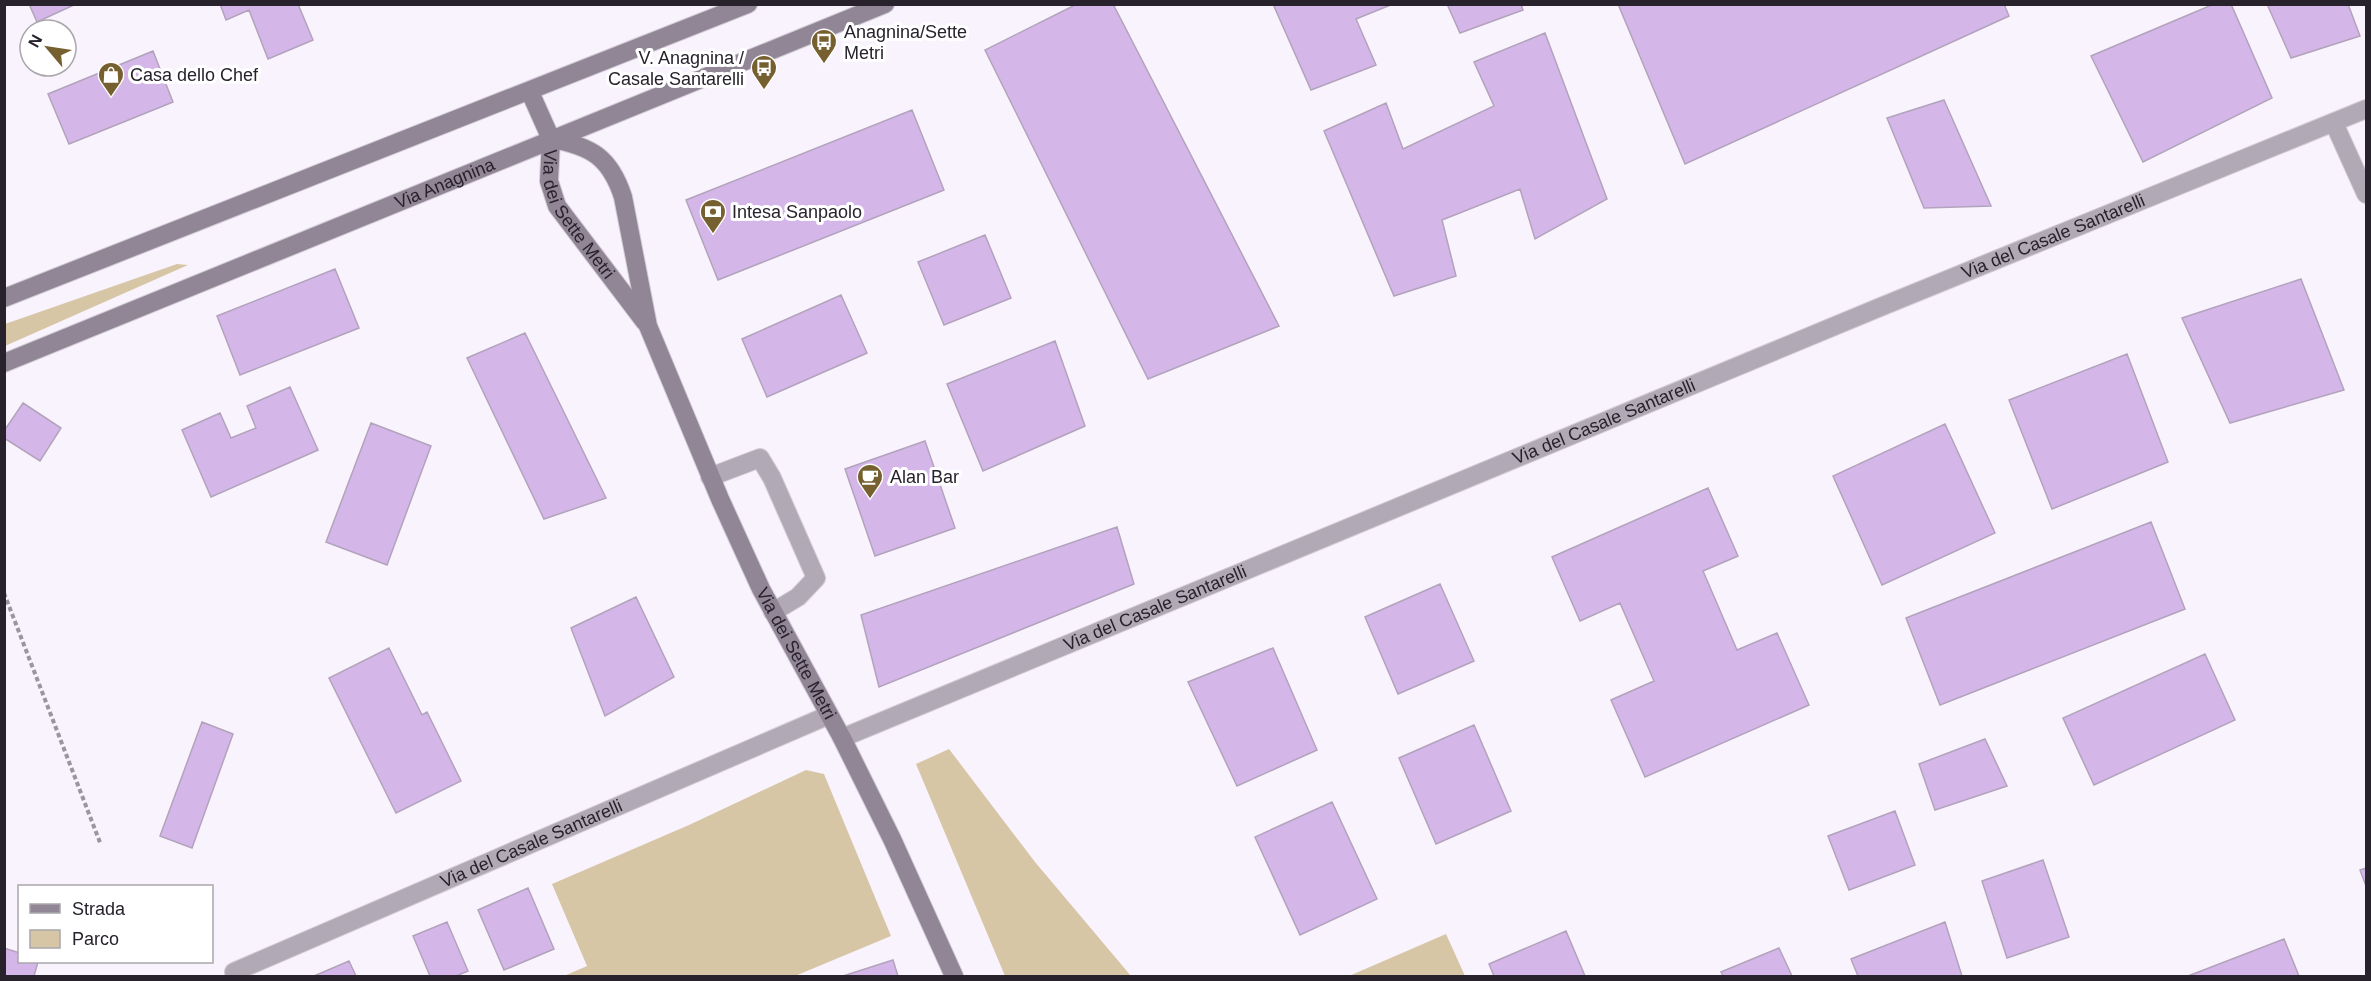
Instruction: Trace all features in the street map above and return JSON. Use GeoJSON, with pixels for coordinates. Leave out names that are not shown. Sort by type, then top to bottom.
{"type":"FeatureCollection","features":[{"type":"Feature","properties":{"kind":"main road"},"geometry":{"type":"LineString","coordinates":[[4,298],[748,4]]}},
{"type":"Feature","properties":{"kind":"main road","name":"Via Anagnina"},"geometry":{"type":"LineString","coordinates":[[4,363],[885,4]]}},
{"type":"Feature","properties":{"kind":"main road"},"geometry":{"type":"LineString","coordinates":[[530,92],[551,139]]}},
{"type":"Feature","properties":{"kind":"main road","name":"Via dei Sette Metri"},"geometry":{"type":"LineString","coordinates":[[648,326],[557,207],[549,182],[551,139],[583,146],[594,153],[604,160],[618,182],[623,197],[648,326],[710,477],[740,546],[773,612],[842,738],[908,872],[954,976]]}},
{"type":"Feature","properties":{"kind":"street","name":"Via del Casale Santarelli"},"geometry":{"type":"LineString","coordinates":[[842,738],[1867,312],[2367,109]]}},
{"type":"Feature","properties":{"kind":"street"},"geometry":{"type":"LineString","coordinates":[[2334,123],[2367,194]]}},
{"type":"Feature","properties":{"kind":"street"},"geometry":{"type":"LineString","coordinates":[[710,477],[759,458],[772,478],[816,578],[798,597],[773,612]]}},
{"type":"Feature","properties":{"kind":"street","name":"Via del Casale Santarelli"},"geometry":{"type":"LineString","coordinates":[[234,972],[829,715]]}},
{"type":"Feature","properties":{"kind":"path"},"geometry":{"type":"LineString","coordinates":[[4,592],[101,845]]}},
{"type":"Feature","properties":{"kind":"green space"},"geometry":{"type":"Polygon","coordinates":[[[177,264],[188,265],[5,346],[5,324],[177,264]]]}},
{"type":"Feature","properties":{"kind":"green space"},"geometry":{"type":"Polygon","coordinates":[[[949,749],[1035,862],[1131,976],[1005,976],[916,764],[949,749]]]}},
{"type":"Feature","properties":{"kind":"green space"},"geometry":{"type":"Polygon","coordinates":[[[806,770],[824,774],[891,936],[795,976],[564,976],[587,966],[552,884],[689,825],[806,770]]]}},
{"type":"Feature","properties":{"kind":"green space"},"geometry":{"type":"Polygon","coordinates":[[[1446,934],[1465,976],[1349,976],[1446,934]]]}},
{"type":"Feature","properties":{"kind":"building"},"geometry":{"type":"Polygon","coordinates":[[[29,4],[76,4],[46,18],[35,18],[29,4]]]}},
{"type":"Feature","properties":{"kind":"building"},"geometry":{"type":"Polygon","coordinates":[[[220,4],[298,4],[313,40],[268,59],[249,10],[226,20],[220,4]]]}},
{"type":"Feature","properties":{"kind":"building"},"geometry":{"type":"Polygon","coordinates":[[[1077,4],[1113,4],[1279,326],[1148,379],[985,50],[1077,4]]]}},
{"type":"Feature","properties":{"kind":"building"},"geometry":{"type":"Polygon","coordinates":[[[1273,4],[1393,4],[1356,19],[1376,65],[1311,90],[1273,4]]]}},
{"type":"Feature","properties":{"kind":"building"},"geometry":{"type":"Polygon","coordinates":[[[1447,4],[1521,4],[1523,10],[1460,33],[1447,4]]]}},
{"type":"Feature","properties":{"kind":"building"},"geometry":{"type":"Polygon","coordinates":[[[1618,4],[2004,4],[2009,16],[1685,164],[1618,4]]]}},
{"type":"Feature","properties":{"kind":"building"},"geometry":{"type":"Polygon","coordinates":[[[2214,4],[2231,4],[2272,98],[2143,162],[2091,56],[2214,4]]]}},
{"type":"Feature","properties":{"kind":"building"},"geometry":{"type":"Polygon","coordinates":[[[2267,4],[2348,4],[2360,36],[2291,58],[2267,4]]]}},
{"type":"Feature","properties":{"kind":"building"},"geometry":{"type":"Polygon","coordinates":[[[1545,33],[1607,199],[1535,239],[1520,189],[1442,220],[1456,276],[1394,296],[1324,131],[1386,103],[1403,149],[1494,106],[1474,62],[1545,33]]]}},
{"type":"Feature","properties":{"kind":"building","name":"Casa dello Chef"},"geometry":{"type":"Polygon","coordinates":[[[153,51],[173,102],[69,144],[48,94],[153,51]]]}},
{"type":"Feature","properties":{"kind":"building"},"geometry":{"type":"Polygon","coordinates":[[[1944,100],[1991,206],[1924,208],[1887,118],[1944,100]]]}},
{"type":"Feature","properties":{"kind":"building"},"geometry":{"type":"Polygon","coordinates":[[[912,110],[944,190],[718,280],[686,200],[912,110]]]}},
{"type":"Feature","properties":{"kind":"building"},"geometry":{"type":"Polygon","coordinates":[[[985,235],[1011,298],[944,325],[918,262],[985,235]]]}},
{"type":"Feature","properties":{"kind":"building"},"geometry":{"type":"Polygon","coordinates":[[[335,269],[359,328],[240,375],[217,316],[335,269]]]}},
{"type":"Feature","properties":{"kind":"building"},"geometry":{"type":"Polygon","coordinates":[[[2301,279],[2344,390],[2230,423],[2182,318],[2301,279]]]}},
{"type":"Feature","properties":{"kind":"building"},"geometry":{"type":"Polygon","coordinates":[[[841,295],[867,353],[767,397],[742,339],[841,295]]]}},
{"type":"Feature","properties":{"kind":"building"},"geometry":{"type":"Polygon","coordinates":[[[525,333],[606,498],[544,519],[467,358],[525,333]]]}},
{"type":"Feature","properties":{"kind":"building"},"geometry":{"type":"Polygon","coordinates":[[[1055,341],[1085,426],[983,471],[947,384],[1055,341]]]}},
{"type":"Feature","properties":{"kind":"building"},"geometry":{"type":"Polygon","coordinates":[[[2127,354],[2168,462],[2052,509],[2009,400],[2127,354]]]}},
{"type":"Feature","properties":{"kind":"building"},"geometry":{"type":"Polygon","coordinates":[[[290,387],[318,450],[211,497],[182,430],[220,413],[231,438],[256,428],[247,406],[290,387]]]}},
{"type":"Feature","properties":{"kind":"building"},"geometry":{"type":"Polygon","coordinates":[[[23,403],[61,428],[40,461],[4,438],[4,431],[23,403]]]}},
{"type":"Feature","properties":{"kind":"building"},"geometry":{"type":"Polygon","coordinates":[[[371,423],[431,446],[387,565],[326,542],[371,423]]]}},
{"type":"Feature","properties":{"kind":"building"},"geometry":{"type":"Polygon","coordinates":[[[1945,424],[1995,533],[1882,585],[1833,476],[1945,424]]]}},
{"type":"Feature","properties":{"kind":"building"},"geometry":{"type":"Polygon","coordinates":[[[925,441],[955,528],[875,556],[845,469],[925,441]]]}},
{"type":"Feature","properties":{"kind":"building"},"geometry":{"type":"Polygon","coordinates":[[[1708,488],[1738,556],[1703,571],[1737,650],[1777,633],[1809,705],[1645,777],[1611,700],[1654,681],[1620,603],[1580,621],[1552,557],[1708,488]]]}},
{"type":"Feature","properties":{"kind":"building"},"geometry":{"type":"Polygon","coordinates":[[[2151,522],[2185,609],[1940,705],[1906,618],[2151,522]]]}},
{"type":"Feature","properties":{"kind":"building"},"geometry":{"type":"Polygon","coordinates":[[[1117,527],[1134,584],[879,687],[861,615],[1117,527]]]}},
{"type":"Feature","properties":{"kind":"building"},"geometry":{"type":"Polygon","coordinates":[[[1440,584],[1474,661],[1398,694],[1365,617],[1440,584]]]}},
{"type":"Feature","properties":{"kind":"building"},"geometry":{"type":"Polygon","coordinates":[[[636,597],[674,677],[605,716],[571,628],[636,597]]]}},
{"type":"Feature","properties":{"kind":"building"},"geometry":{"type":"Polygon","coordinates":[[[389,648],[422,715],[427,712],[461,781],[396,813],[329,678],[389,648]]]}},
{"type":"Feature","properties":{"kind":"building"},"geometry":{"type":"Polygon","coordinates":[[[1273,648],[1317,750],[1237,786],[1188,682],[1273,648]]]}},
{"type":"Feature","properties":{"kind":"building"},"geometry":{"type":"Polygon","coordinates":[[[2205,654],[2235,720],[2094,785],[2063,718],[2205,654]]]}},
{"type":"Feature","properties":{"kind":"building"},"geometry":{"type":"Polygon","coordinates":[[[202,722],[233,734],[192,848],[160,836],[202,722]]]}},
{"type":"Feature","properties":{"kind":"building"},"geometry":{"type":"Polygon","coordinates":[[[1474,725],[1511,811],[1436,844],[1399,758],[1474,725]]]}},
{"type":"Feature","properties":{"kind":"building"},"geometry":{"type":"Polygon","coordinates":[[[1985,739],[2007,786],[1935,810],[1919,764],[1985,739]]]}},
{"type":"Feature","properties":{"kind":"building"},"geometry":{"type":"Polygon","coordinates":[[[1332,802],[1377,899],[1300,935],[1255,837],[1332,802]]]}},
{"type":"Feature","properties":{"kind":"building"},"geometry":{"type":"Polygon","coordinates":[[[1895,811],[1915,865],[1849,890],[1828,836],[1895,811]]]}},
{"type":"Feature","properties":{"kind":"building"},"geometry":{"type":"Polygon","coordinates":[[[2043,860],[2069,937],[2007,958],[1982,881],[2043,860]]]}},
{"type":"Feature","properties":{"kind":"building"},"geometry":{"type":"Polygon","coordinates":[[[2366,868],[2366,886],[2360,870],[2366,868]]]}},
{"type":"Feature","properties":{"kind":"building"},"geometry":{"type":"Polygon","coordinates":[[[528,888],[554,949],[504,970],[478,910],[528,888]]]}},
{"type":"Feature","properties":{"kind":"building"},"geometry":{"type":"Polygon","coordinates":[[[447,922],[468,971],[456,976],[430,976],[413,936],[447,922]]]}},
{"type":"Feature","properties":{"kind":"building"},"geometry":{"type":"Polygon","coordinates":[[[1945,922],[1962,976],[1858,976],[1851,959],[1945,922]]]}},
{"type":"Feature","properties":{"kind":"building"},"geometry":{"type":"Polygon","coordinates":[[[1566,931],[1585,976],[1494,976],[1489,964],[1566,931]]]}},
{"type":"Feature","properties":{"kind":"building"},"geometry":{"type":"Polygon","coordinates":[[[2284,939],[2299,976],[2188,976],[2284,939]]]}},
{"type":"Feature","properties":{"kind":"building"},"geometry":{"type":"Polygon","coordinates":[[[4,948],[18,952],[18,963],[38,963],[34,976],[4,976],[4,948]]]}},
{"type":"Feature","properties":{"kind":"building"},"geometry":{"type":"Polygon","coordinates":[[[1779,948],[1792,976],[1723,976],[1721,972],[1779,948]]]}},
{"type":"Feature","properties":{"kind":"building"},"geometry":{"type":"Polygon","coordinates":[[[893,960],[898,976],[843,976],[893,960]]]}},
{"type":"Feature","properties":{"kind":"building"},"geometry":{"type":"Polygon","coordinates":[[[349,961],[356,976],[314,976],[349,961]]]}},
{"type":"Feature","properties":{"kind":"place","name":"Anagnina/Sette Metri"},"geometry":{"type":"Point","coordinates":[824,65]}},
{"type":"Feature","properties":{"kind":"place","name":"V. Anagnina / Casale Santarelli"},"geometry":{"type":"Point","coordinates":[764,91]}},
{"type":"Feature","properties":{"kind":"place","name":"Casa dello Chef"},"geometry":{"type":"Point","coordinates":[111,98]}},
{"type":"Feature","properties":{"kind":"place","name":"Intesa Sanpaolo"},"geometry":{"type":"Point","coordinates":[713,235]}},
{"type":"Feature","properties":{"kind":"place","name":"Alan Bar"},"geometry":{"type":"Point","coordinates":[870,500]}}]}
